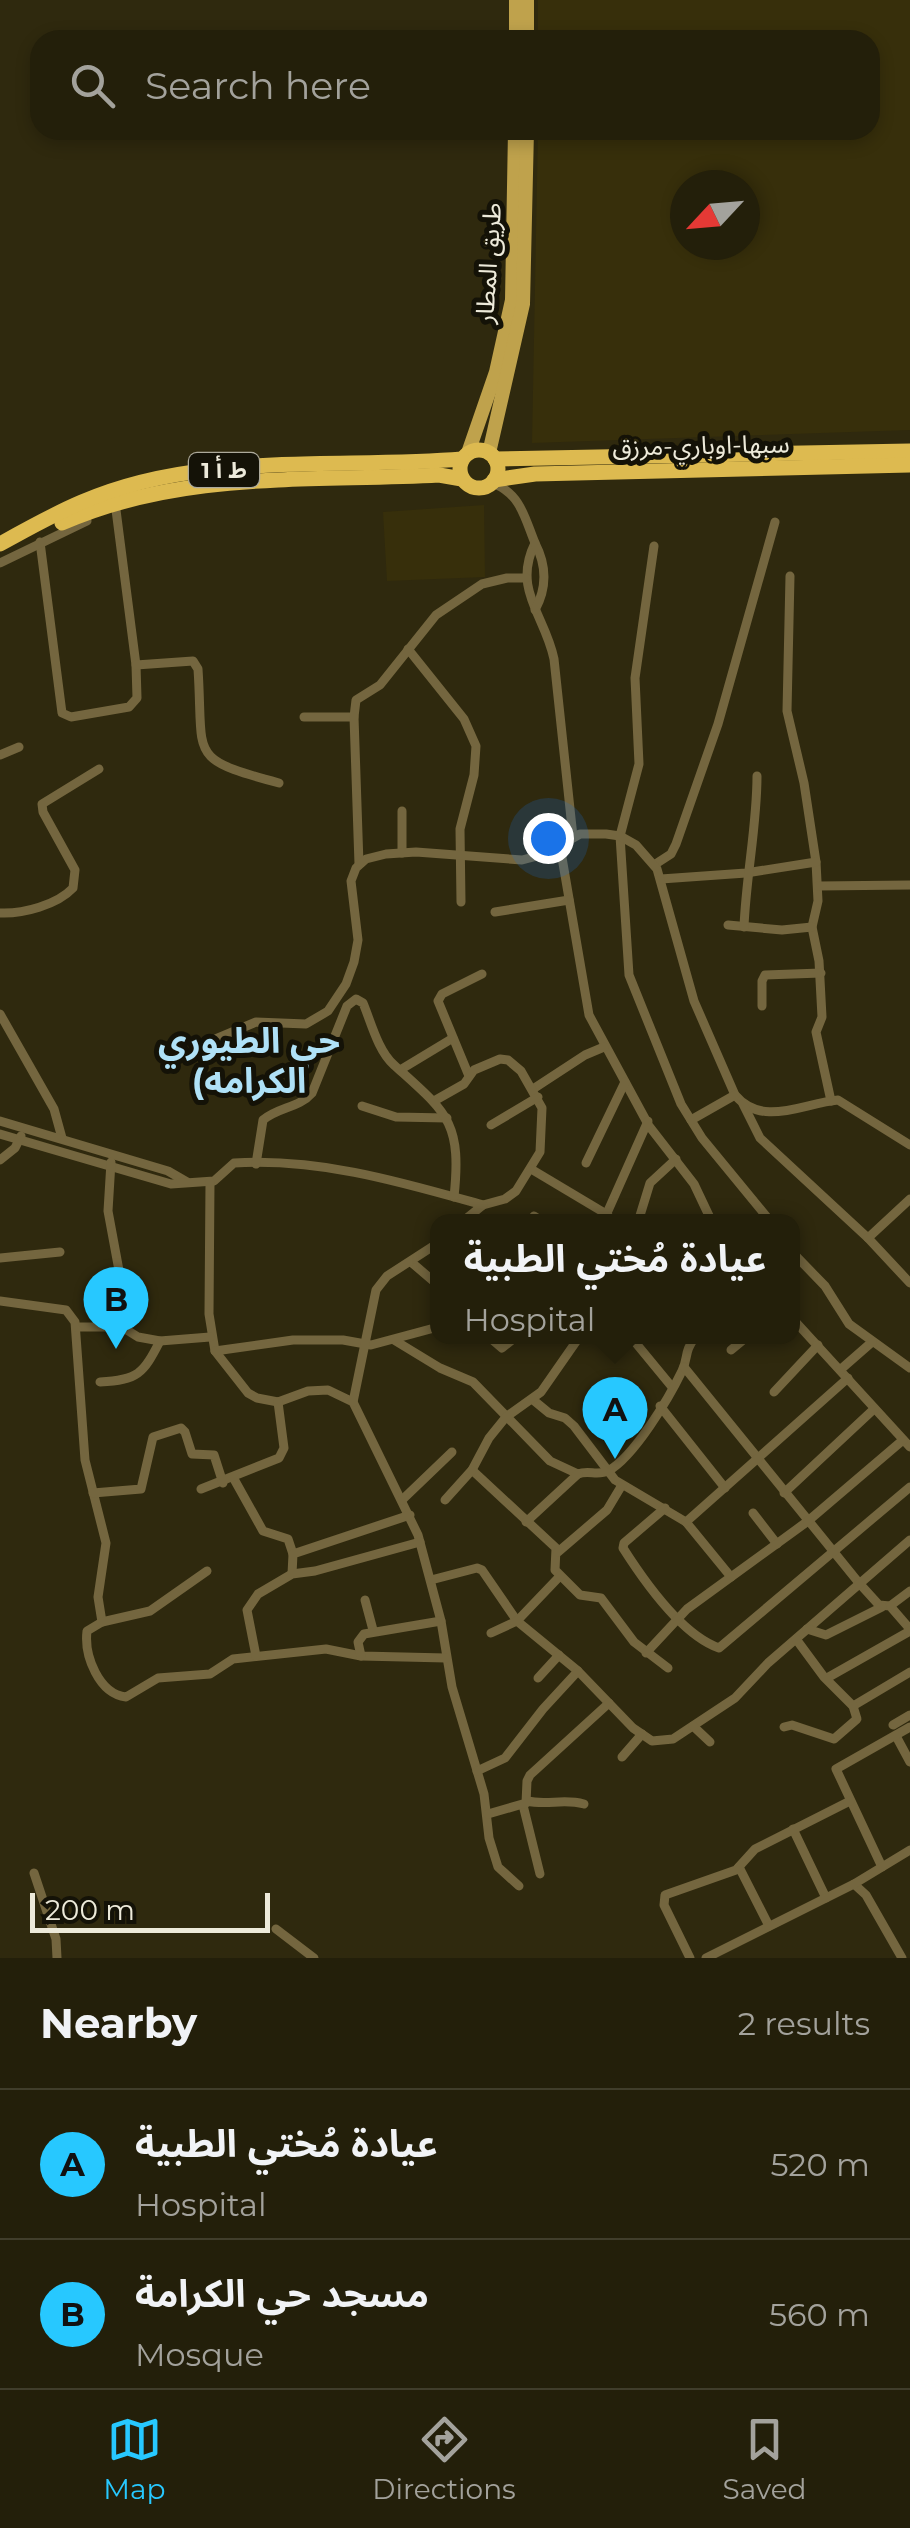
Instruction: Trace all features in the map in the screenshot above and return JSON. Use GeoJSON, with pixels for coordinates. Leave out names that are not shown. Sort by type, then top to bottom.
{"type":"FeatureCollection","features":[{"type":"Feature","properties":{"kind":"highway"},"geometry":{"type":"LineString","coordinates":[[478,450],[492,456],[498,467],[493,481],[484,488],[474,488],[462,479],[459,469],[465,456],[478,450]]}},
{"type":"Feature","properties":{"kind":"highway","name":"سبها-اوباري-مرزق"},"geometry":{"type":"LineString","coordinates":[[492,456],[910,451]]}},
{"type":"Feature","properties":{"kind":"highway","name":"ط أ 1"},"geometry":{"type":"LineString","coordinates":[[0,544],[79,503],[178,476],[248,468],[465,456]]}},
{"type":"Feature","properties":{"kind":"highway","name":"سبها-اوباري-مرزق"},"geometry":{"type":"LineString","coordinates":[[493,481],[536,474],[910,464]]}},
{"type":"Feature","properties":{"kind":"highway","name":"ط أ 1"},"geometry":{"type":"LineString","coordinates":[[0,554],[97,508],[180,487],[249,480],[438,475],[462,479]]}},
{"type":"Feature","properties":{"kind":"main road"},"geometry":{"type":"LineString","coordinates":[[516,0],[516,30]]}},
{"type":"Feature","properties":{"kind":"main road"},"geometry":{"type":"LineString","coordinates":[[527,0],[527,30]]}},
{"type":"Feature","properties":{"kind":"main road","name":"طريق المطار"},"geometry":{"type":"LineString","coordinates":[[465,456],[500,360],[512,300],[516,140]]}},
{"type":"Feature","properties":{"kind":"main road","name":"طريق المطار"},"geometry":{"type":"LineString","coordinates":[[492,456],[524,304],[527,140]]}},
{"type":"Feature","properties":{"kind":"street"},"geometry":{"type":"LineString","coordinates":[[493,481],[517,498],[545,572],[536,610]]}},
{"type":"Feature","properties":{"kind":"street"},"geometry":{"type":"LineString","coordinates":[[0,563],[116,510],[134,497]]}},
{"type":"Feature","properties":{"kind":"street"},"geometry":{"type":"LineString","coordinates":[[40,542],[62,713],[70,717],[132,705],[138,695],[136,665],[116,510]]}},
{"type":"Feature","properties":{"kind":"street"},"geometry":{"type":"LineString","coordinates":[[654,865],[671,854],[682,827],[718,724],[775,522]]}},
{"type":"Feature","properties":{"kind":"street"},"geometry":{"type":"LineString","coordinates":[[535,543],[526,578],[554,658],[573,837]]}},
{"type":"Feature","properties":{"kind":"street"},"geometry":{"type":"LineString","coordinates":[[654,546],[635,678],[639,764],[620,836],[629,976],[674,1090],[691,1120],[765,1214]]}},
{"type":"Feature","properties":{"kind":"street"},"geometry":{"type":"LineString","coordinates":[[790,576],[787,711],[804,783],[816,862],[818,886],[812,928],[822,1017],[816,1032],[831,1100]]}},
{"type":"Feature","properties":{"kind":"street"},"geometry":{"type":"LineString","coordinates":[[206,1043],[256,1022],[306,1024],[322,1017],[334,1004],[350,973],[356,950],[357,928],[350,888],[360,864],[356,700],[380,685],[436,615],[454,606],[474,588],[500,579],[526,578]]}},
{"type":"Feature","properties":{"kind":"street"},"geometry":{"type":"LineString","coordinates":[[408,648],[474,737],[476,765],[461,820],[461,902]]}},
{"type":"Feature","properties":{"kind":"street"},"geometry":{"type":"LineString","coordinates":[[136,665],[186,659],[195,663],[206,754],[221,767],[279,783]]}},
{"type":"Feature","properties":{"kind":"street"},"geometry":{"type":"LineString","coordinates":[[304,717],[354,717]]}},
{"type":"Feature","properties":{"kind":"street"},"geometry":{"type":"LineString","coordinates":[[0,755],[19,747]]}},
{"type":"Feature","properties":{"kind":"street"},"geometry":{"type":"LineString","coordinates":[[0,913],[24,912],[71,891],[75,870],[42,804],[46,798],[99,769]]}},
{"type":"Feature","properties":{"kind":"street"},"geometry":{"type":"LineString","coordinates":[[744,927],[757,776]]}},
{"type":"Feature","properties":{"kind":"street"},"geometry":{"type":"LineString","coordinates":[[402,812],[402,852]]}},
{"type":"Feature","properties":{"kind":"street"},"geometry":{"type":"LineString","coordinates":[[360,864],[379,855],[402,852],[522,860],[573,837],[592,833],[620,836],[643,850],[661,879],[697,1011],[735,1095],[760,1138],[868,1238],[910,1284]]}},
{"type":"Feature","properties":{"kind":"street"},"geometry":{"type":"LineString","coordinates":[[560,846],[576,924],[584,997],[604,1046],[648,1121],[694,1184],[708,1214]]}},
{"type":"Feature","properties":{"kind":"street"},"geometry":{"type":"LineString","coordinates":[[661,879],[816,862]]}},
{"type":"Feature","properties":{"kind":"street"},"geometry":{"type":"LineString","coordinates":[[818,886],[910,885]]}},
{"type":"Feature","properties":{"kind":"street"},"geometry":{"type":"LineString","coordinates":[[495,912],[569,900]]}},
{"type":"Feature","properties":{"kind":"street"},"geometry":{"type":"LineString","coordinates":[[728,926],[812,928]]}},
{"type":"Feature","properties":{"kind":"street"},"geometry":{"type":"LineString","coordinates":[[762,1006],[765,975],[820,973]]}},
{"type":"Feature","properties":{"kind":"street"},"geometry":{"type":"LineString","coordinates":[[469,1076],[439,1006],[440,998],[482,974]]}},
{"type":"Feature","properties":{"kind":"street"},"geometry":{"type":"LineString","coordinates":[[256,1164],[264,1120],[303,1102],[312,1092],[352,1000],[363,1003],[384,1051],[447,1118],[457,1154],[454,1197]]}},
{"type":"Feature","properties":{"kind":"street"},"geometry":{"type":"LineString","coordinates":[[0,1014],[54,1109],[62,1138]]}},
{"type":"Feature","properties":{"kind":"street"},"geometry":{"type":"LineString","coordinates":[[400,1070],[453,1038]]}},
{"type":"Feature","properties":{"kind":"street"},"geometry":{"type":"LineString","coordinates":[[491,1125],[584,1054],[604,1046]]}},
{"type":"Feature","properties":{"kind":"street"},"geometry":{"type":"LineString","coordinates":[[434,1101],[462,1086],[469,1076],[493,1061],[508,1060],[521,1070],[542,1108],[543,1136],[531,1169],[511,1196],[483,1205],[472,1214]]}},
{"type":"Feature","properties":{"kind":"street"},"geometry":{"type":"LineString","coordinates":[[586,1164],[625,1082]]}},
{"type":"Feature","properties":{"kind":"street"},"geometry":{"type":"LineString","coordinates":[[691,1120],[735,1095]]}},
{"type":"Feature","properties":{"kind":"street"},"geometry":{"type":"LineString","coordinates":[[743,1104],[769,1113],[831,1100],[846,1103],[910,1146]]}},
{"type":"Feature","properties":{"kind":"street"},"geometry":{"type":"LineString","coordinates":[[362,1106],[396,1118],[447,1118]]}},
{"type":"Feature","properties":{"kind":"street"},"geometry":{"type":"LineString","coordinates":[[0,1121],[112,1154],[188,1182]]}},
{"type":"Feature","properties":{"kind":"street"},"geometry":{"type":"LineString","coordinates":[[607,1214],[648,1121]]}},
{"type":"Feature","properties":{"kind":"street"},"geometry":{"type":"LineString","coordinates":[[0,1160],[15,1148],[24,1126]]}},
{"type":"Feature","properties":{"kind":"street"},"geometry":{"type":"LineString","coordinates":[[0,1134],[171,1184],[220,1179],[230,1165],[296,1164],[368,1173],[483,1205]]}},
{"type":"Feature","properties":{"kind":"street"},"geometry":{"type":"LineString","coordinates":[[112,1154],[108,1211],[123,1292],[122,1327]]}},
{"type":"Feature","properties":{"kind":"street"},"geometry":{"type":"LineString","coordinates":[[640,1214],[650,1183],[676,1159]]}},
{"type":"Feature","properties":{"kind":"street"},"geometry":{"type":"LineString","coordinates":[[531,1169],[599,1214]]}},
{"type":"Feature","properties":{"kind":"street"},"geometry":{"type":"LineString","coordinates":[[210,1182],[210,1337],[214,1351],[248,1393],[265,1401],[278,1402],[308,1391],[328,1390],[353,1402]]}},
{"type":"Feature","properties":{"kind":"street"},"geometry":{"type":"LineString","coordinates":[[868,1238],[910,1199]]}},
{"type":"Feature","properties":{"kind":"street"},"geometry":{"type":"LineString","coordinates":[[430,1248],[388,1276],[376,1290],[353,1402],[420,1542],[488,1814],[486,1824],[496,1864],[518,1886]]}},
{"type":"Feature","properties":{"kind":"street"},"geometry":{"type":"LineString","coordinates":[[0,1258],[60,1252]]}},
{"type":"Feature","properties":{"kind":"street"},"geometry":{"type":"LineString","coordinates":[[800,1260],[825,1286],[842,1318],[910,1368]]}},
{"type":"Feature","properties":{"kind":"street"},"geometry":{"type":"LineString","coordinates":[[411,1262],[430,1277]]}},
{"type":"Feature","properties":{"kind":"street"},"geometry":{"type":"LineString","coordinates":[[0,1301],[66,1310],[74,1318],[85,1460],[106,1542],[98,1598],[102,1622]]}},
{"type":"Feature","properties":{"kind":"street"},"geometry":{"type":"LineString","coordinates":[[76,1328],[122,1327],[138,1337],[160,1342],[210,1337]]}},
{"type":"Feature","properties":{"kind":"street"},"geometry":{"type":"LineString","coordinates":[[646,1653],[678,1617],[907,1444],[800,1327]]}},
{"type":"Feature","properties":{"kind":"street"},"geometry":{"type":"LineString","coordinates":[[214,1351],[293,1340],[343,1340],[363,1345],[430,1330]]}},
{"type":"Feature","properties":{"kind":"street"},"geometry":{"type":"LineString","coordinates":[[394,1340],[440,1368],[474,1382],[550,1460],[578,1474],[608,1471],[633,1446],[684,1368],[684,1352],[690,1344]]}},
{"type":"Feature","properties":{"kind":"street"},"geometry":{"type":"LineString","coordinates":[[100,1382],[137,1376],[160,1342]]}},
{"type":"Feature","properties":{"kind":"street"},"geometry":{"type":"LineString","coordinates":[[840,1370],[872,1342]]}},
{"type":"Feature","properties":{"kind":"street"},"geometry":{"type":"LineString","coordinates":[[444,1500],[472,1470],[506,1416],[542,1392],[575,1344]]}},
{"type":"Feature","properties":{"kind":"street"},"geometry":{"type":"LineString","coordinates":[[637,1344],[672,1387]]}},
{"type":"Feature","properties":{"kind":"street"},"geometry":{"type":"LineString","coordinates":[[731,1350],[738,1344]]}},
{"type":"Feature","properties":{"kind":"street"},"geometry":{"type":"LineString","coordinates":[[774,1392],[818,1346]]}},
{"type":"Feature","properties":{"kind":"street"},"geometry":{"type":"LineString","coordinates":[[684,1368],[859,1583],[910,1630],[827,1678]]}},
{"type":"Feature","properties":{"kind":"street"},"geometry":{"type":"LineString","coordinates":[[686,1522],[848,1378]]}},
{"type":"Feature","properties":{"kind":"street"},"geometry":{"type":"LineString","coordinates":[[532,1399],[574,1426],[622,1485],[686,1522],[731,1577]]}},
{"type":"Feature","properties":{"kind":"street"},"geometry":{"type":"LineString","coordinates":[[201,1490],[273,1462],[282,1453],[278,1402]]}},
{"type":"Feature","properties":{"kind":"street"},"geometry":{"type":"LineString","coordinates":[[660,1406],[725,1488]]}},
{"type":"Feature","properties":{"kind":"street"},"geometry":{"type":"LineString","coordinates":[[784,1493],[874,1409]]}},
{"type":"Feature","properties":{"kind":"street"},"geometry":{"type":"LineString","coordinates":[[93,1493],[141,1489],[153,1436],[181,1428],[192,1454],[214,1456],[222,1483]]}},
{"type":"Feature","properties":{"kind":"street"},"geometry":{"type":"LineString","coordinates":[[402,1500],[452,1452]]}},
{"type":"Feature","properties":{"kind":"street"},"geometry":{"type":"LineString","coordinates":[[472,1470],[558,1552]]}},
{"type":"Feature","properties":{"kind":"street"},"geometry":{"type":"LineString","coordinates":[[526,1522],[578,1474]]}},
{"type":"Feature","properties":{"kind":"street"},"geometry":{"type":"LineString","coordinates":[[234,1478],[262,1532],[288,1539],[293,1554],[292,1574]]}},
{"type":"Feature","properties":{"kind":"street"},"geometry":{"type":"LineString","coordinates":[[622,1485],[607,1510],[558,1552],[554,1565],[580,1595],[601,1598],[634,1642],[668,1668]]}},
{"type":"Feature","properties":{"kind":"street"},"geometry":{"type":"LineString","coordinates":[[665,1508],[623,1548],[659,1598],[702,1640],[719,1648],[910,1487]]}},
{"type":"Feature","properties":{"kind":"street"},"geometry":{"type":"LineString","coordinates":[[752,1513],[777,1544]]}},
{"type":"Feature","properties":{"kind":"street"},"geometry":{"type":"LineString","coordinates":[[293,1554],[410,1515]]}},
{"type":"Feature","properties":{"kind":"street"},"geometry":{"type":"LineString","coordinates":[[431,1580],[482,1570],[516,1621],[578,1671],[642,1734],[662,1742],[735,1698],[910,1540]]}},
{"type":"Feature","properties":{"kind":"street"},"geometry":{"type":"LineString","coordinates":[[256,1656],[246,1618],[249,1603],[292,1574],[315,1572],[420,1542]]}},
{"type":"Feature","properties":{"kind":"street"},"geometry":{"type":"LineString","coordinates":[[207,1571],[150,1611],[102,1622],[87,1631],[87,1646],[101,1683],[116,1696],[132,1694],[165,1676],[202,1676],[233,1659],[256,1656],[326,1649],[361,1656],[446,1658]]}},
{"type":"Feature","properties":{"kind":"street"},"geometry":{"type":"LineString","coordinates":[[490,1633],[516,1621],[560,1576]]}},
{"type":"Feature","properties":{"kind":"street"},"geometry":{"type":"LineString","coordinates":[[807,1629],[826,1635],[910,1591]]}},
{"type":"Feature","properties":{"kind":"street"},"geometry":{"type":"LineString","coordinates":[[365,1600],[373,1630]]}},
{"type":"Feature","properties":{"kind":"street"},"geometry":{"type":"LineString","coordinates":[[361,1656],[358,1642],[373,1630],[440,1622]]}},
{"type":"Feature","properties":{"kind":"street"},"geometry":{"type":"LineString","coordinates":[[784,1727],[792,1725],[834,1740],[857,1719],[853,1706],[796,1639]]}},
{"type":"Feature","properties":{"kind":"street"},"geometry":{"type":"LineString","coordinates":[[538,1678],[559,1655]]}},
{"type":"Feature","properties":{"kind":"street"},"geometry":{"type":"LineString","coordinates":[[477,1771],[506,1758],[542,1709],[578,1671]]}},
{"type":"Feature","properties":{"kind":"street"},"geometry":{"type":"LineString","coordinates":[[853,1706],[910,1672]]}},
{"type":"Feature","properties":{"kind":"street"},"geometry":{"type":"LineString","coordinates":[[540,1874],[525,1803],[527,1780],[609,1704]]}},
{"type":"Feature","properties":{"kind":"street"},"geometry":{"type":"LineString","coordinates":[[882,1867],[837,1768],[894,1730],[910,1714]]}},
{"type":"Feature","properties":{"kind":"street"},"geometry":{"type":"LineString","coordinates":[[693,1726],[710,1742]]}},
{"type":"Feature","properties":{"kind":"street"},"geometry":{"type":"LineString","coordinates":[[894,1730],[910,1727]]}},
{"type":"Feature","properties":{"kind":"street"},"geometry":{"type":"LineString","coordinates":[[894,1730],[910,1762]]}},
{"type":"Feature","properties":{"kind":"street"},"geometry":{"type":"LineString","coordinates":[[622,1757],[642,1734]]}},
{"type":"Feature","properties":{"kind":"street"},"geometry":{"type":"LineString","coordinates":[[488,1814],[525,1803],[563,1798],[584,1804]]}},
{"type":"Feature","properties":{"kind":"street"},"geometry":{"type":"LineString","coordinates":[[690,1958],[664,1905],[665,1896],[739,1867],[755,1849],[850,1800]]}},
{"type":"Feature","properties":{"kind":"street"},"geometry":{"type":"LineString","coordinates":[[793,1829],[826,1898]]}},
{"type":"Feature","properties":{"kind":"street"},"geometry":{"type":"LineString","coordinates":[[706,1958],[854,1884],[910,1850]]}},
{"type":"Feature","properties":{"kind":"street"},"geometry":{"type":"LineString","coordinates":[[739,1867],[768,1926]]}},
{"type":"Feature","properties":{"kind":"street"},"geometry":{"type":"LineString","coordinates":[[34,1873],[56,1939],[57,1958]]}},
{"type":"Feature","properties":{"kind":"street"},"geometry":{"type":"LineString","coordinates":[[854,1884],[866,1896],[902,1958]]}},
{"type":"Feature","properties":{"kind":"street"},"geometry":{"type":"LineString","coordinates":[[276,1929],[314,1958]]}},
{"type":"Feature","properties":{"kind":"shaded area"},"geometry":{"type":"Polygon","coordinates":[[[538,0],[910,0],[910,430],[532,443],[538,140],[880,140],[880,30],[538,30],[538,0]]]}},
{"type":"Feature","properties":{"kind":"shaded area"},"geometry":{"type":"Polygon","coordinates":[[[484,505],[485,577],[387,581],[383,512],[484,505]]]}},
{"type":"Feature","properties":{"kind":"place","name":"مسجد حي الكرامة"},"geometry":{"type":"Point","coordinates":[116,1349]}},
{"type":"Feature","properties":{"kind":"place","name":"عيادة مُختي الطبية"},"geometry":{"type":"Point","coordinates":[615,1459]}},
{"type":"Feature","properties":{"kind":"district","name":"حي الطيوري (الكرامه"},"geometry":{"type":"Point","coordinates":[249,1060]}}]}
